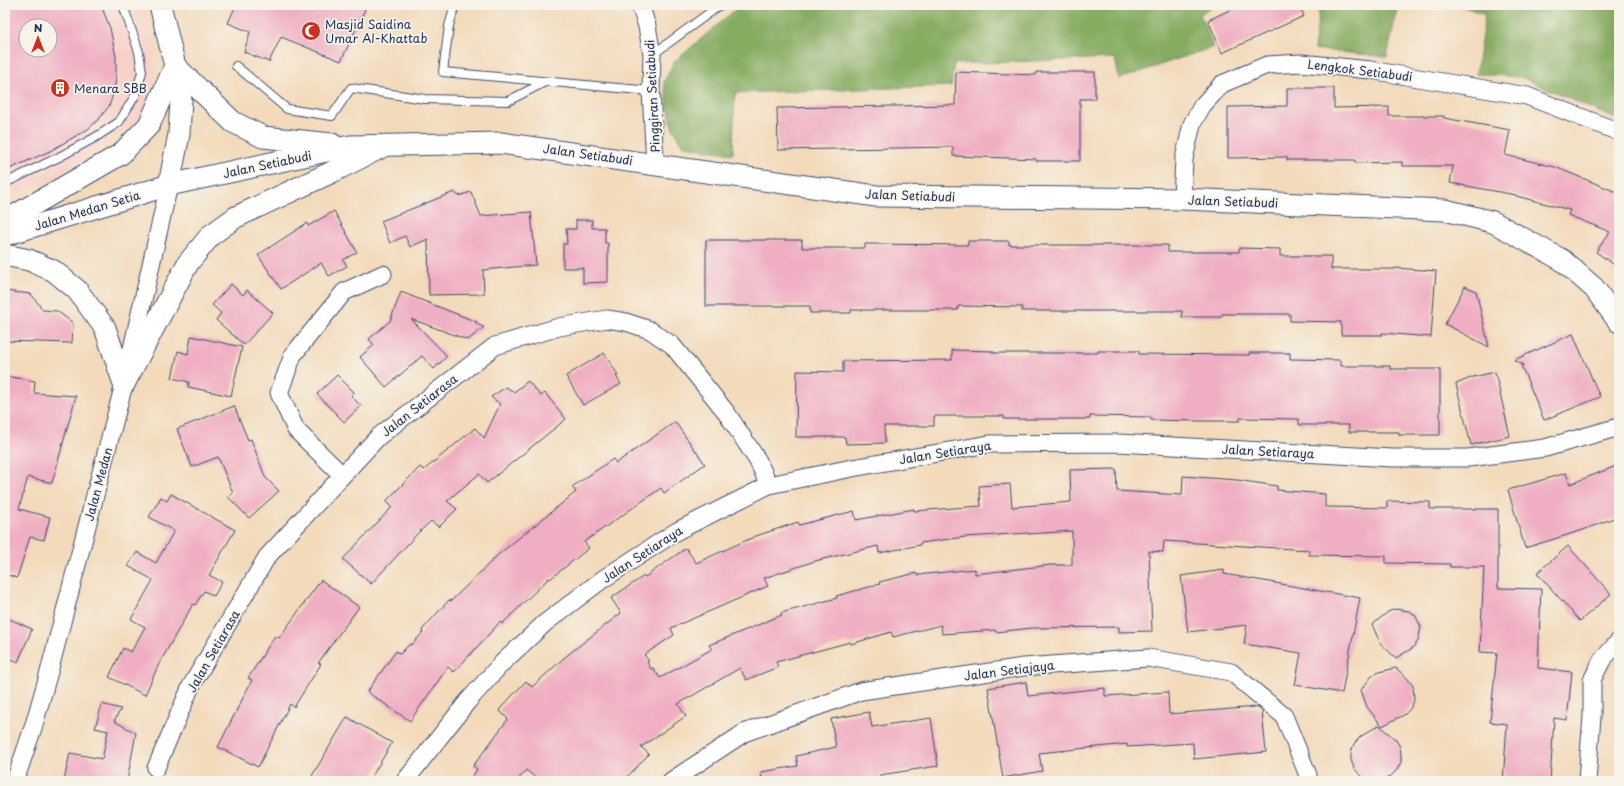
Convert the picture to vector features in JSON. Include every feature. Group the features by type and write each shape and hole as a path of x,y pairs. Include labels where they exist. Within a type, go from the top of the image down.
{"street":[{"path":"160,5 175,66 181,100 179,134 169,185"},
{"name":"Pinggiran Setiabudi","path":"640,5 647,26 652,55 651,91 655,164"},
{"name":"Lengkok Setiabudi","path":"1182,199 1186,152 1192,124 1202,106 1222,84 1266,65 1301,63 1370,70 1527,96 1619,132"},
{"path":"175,66 233,122 263,137 350,146"},
{"path":"5,221 121,154 149,125 175,66"},
{"name":"Jalan Setiabudi","path":"169,185 350,146 501,143 876,196 1182,199 1445,210 1493,222 1562,260 1594,288 1619,322"},
{"path":"124,384 188,263 211,234 236,217 386,145"},
{"name":"Jalan Medan Setia","path":"5,235 169,185"},
{"name":"Jalan Medan","path":"15,781 33,728 49,672 124,384 169,185"},
{"path":"5,255 29,260 54,271 76,290 105,328 124,384"},
{"path":"342,475 296,430 279,393 293,355 344,292 383,274"},
{"name":"Jalan Setiarasa","path":"156,768 191,686 267,557 378,436 495,346 559,327 607,319 626,322 650,330 672,345 726,412 758,460 769,485"},
{"name":"Jalan Setiaraya","path":"404,781 468,701 502,662 545,624 603,579 677,531 769,485 852,468 989,444 1118,443 1392,458 1468,458 1544,448 1619,427"},
{"path":"1587,781 1592,716 1592,680 1602,660 1619,641"},
{"name":"Jalan Setiajaya","path":"671,781 744,733 861,691 1024,667 1148,658 1231,672 1284,716 1308,775 1306,781"}],"lane":[{"path":"5,183 60,157 119,122 135,96 142,72 139,52 123,5"},
{"path":"455,5 448,26 443,72 651,91"},
{"path":"652,55 720,5"},
{"path":"236,66 287,109 332,116 351,88 425,99 508,101 545,82"}],"shaded area":[{"name":"Menara SBB","path":"5,5 140,5 154,33 155,80 136,123 49,181 5,199"}],"green space":[{"path":"754,5 1217,5 1200,14 1213,47 1119,79 1115,58 954,64 951,86 735,93 733,154 684,146 672,127 664,82 674,62 736,9"},
{"path":"1320,5 1398,5 1387,57 1314,49"},
{"path":"1459,5 1619,5 1619,109 1615,119 1521,77 1476,74 1485,15"}],"building":[{"name":"Menara SBB","path":"5,5 101,5 110,28 116,57 114,92 109,106 100,118 88,129 50,151 5,171"},
{"name":"Masjid Saidina Umar Al-Khattab","path":"236,5 367,5 341,61 281,37 269,62 244,52 250,32 228,23"},
{"path":"1241,5 1299,5 1304,16 1222,53 1208,20"},
{"path":"956,72 1036,75 1036,72 1095,72 1095,99 1080,99 1080,161 1036,161 1036,159 953,156 953,147 778,150 777,108 955,105"},
{"path":"1287,88 1334,88 1334,108 1389,107 1389,116 1444,116 1444,118 1510,130 1505,155 1555,167 1619,193 1619,268 1596,252 1610,232 1568,215 1570,210 1516,195 1450,183 1453,166 1402,166 1402,162 1355,163 1355,160 1287,160 1287,157 1228,158 1228,107 1287,106"},
{"path":"454,192 459,196 471,192 481,216 531,212 536,265 483,270 484,294 429,295 428,239 410,247 405,236 390,243 381,221"},
{"path":"334,211 357,252 343,260 347,266 329,276 321,263 281,289 258,255 307,223 308,226"},
{"path":"576,220 592,220 592,228 605,228 605,243 608,243 608,282 583,283 583,268 563,268 563,244 567,244 566,229 576,229"},
{"path":"706,240 802,240 802,248 865,248 865,244 968,245 968,241 1009,241 1009,245 1168,245 1168,252 1239,252 1239,248 1280,249 1280,256 1331,256 1331,269 1395,268 1436,271 1431,337 1382,333 1382,335 1341,335 1341,322 1290,321 1290,314 1222,314 1222,317 1182,317 1182,311 1022,311 1022,307 958,306 958,310 851,310 851,313 810,313 810,306 706,306"},
{"path":"231,284 243,295 247,290 273,313 244,345 216,320 221,313 212,305"},
{"path":"1465,286 1476,291 1489,347 1445,324"},
{"path":"5,291 31,294 43,310 57,311 73,323 72,343 5,341"},
{"path":"401,292 477,322 476,324 484,327 468,340 411,319 447,356 434,369 422,356 386,387 360,357 374,345 369,339 390,321"},
{"path":"1573,334 1600,397 1544,420 1521,365 1524,365 1514,360"},
{"path":"191,336 242,347 231,396 188,387 189,382 172,378 178,351 188,354"},
{"path":"952,350 993,351 993,353 1098,353 1098,351 1139,351 1139,354 1249,355 1249,353 1290,353 1290,359 1340,360 1340,366 1390,366 1390,369 1440,369 1440,435 1399,435 1399,432 1349,432 1349,425 1299,425 1299,419 1240,418 1240,421 1199,421 1151,420 1151,417 1090,416 1090,419 1004,419 1004,416 934,416 934,426 884,426 885,443 846,444 845,437 796,437 797,371 843,372 843,361 952,360"},
{"path":"604,353 618,375 616,376 621,384 583,405 566,376"},
{"path":"1495,372 1510,436 1471,445 1456,384 1473,377"},
{"path":"337,375 354,392 351,396 361,406 344,422 317,394"},
{"path":"5,376 35,381 34,393 76,396 52,483 28,477 19,509 50,517 44,540 30,537 17,578 5,574"},
{"path":"528,381 541,396 545,393 566,419 487,483 479,474 447,501 457,509 439,527 431,521 371,584 343,559 392,507 386,501 420,467 424,470 475,428 484,438 500,404 491,397 506,387 514,392"},
{"path":"234,406 248,440 251,439 265,477 279,491 249,518 228,497 233,493 218,457 192,467 177,429"},
{"path":"675,422 705,464 664,493 661,488 584,542 589,548 550,579 549,578 502,624 500,622 454,672 448,667 410,721 367,692 396,651 400,654 410,644 412,645 423,632 422,630 449,600 451,601 499,554 576,492 572,487 613,459 616,463"},
{"path":"1619,465 1619,516 1583,530 1525,548 1508,490 1566,473 1570,484"},
{"path":"1116,469 1117,491 1182,495 1183,476 1237,480 1277,486 1277,490 1325,494 1325,507 1387,508 1387,501 1430,502 1430,509 1498,509 1498,588 1541,589 1538,668 1572,672 1567,720 1554,718 1550,781 1503,781 1507,724 1490,722 1497,653 1480,652 1484,567 1450,567 1450,564 1386,563 1386,556 1309,555 1309,550 1164,541 1163,552 1149,551 1152,631 1119,632 1119,627 1032,628 996,632 995,630 942,634 941,625 893,637 891,632 851,644 850,642 776,662 778,667 746,680 740,668 678,704 686,716 641,747 649,754 623,781 539,781 526,770 517,781 470,781 477,769 473,766 508,719 499,710 526,681 532,687 565,657 621,613 611,598 644,576 645,577 686,548 696,563 756,536 798,522 799,525 854,511 856,520 914,509 914,511 981,506 979,486 1010,484 1012,507 1071,502 1070,470","holes":["1072,531 1072,565 1051,565 975,574 975,569 917,575 916,573 879,582 880,584 836,596 837,598 781,613 782,615 709,645 712,649 660,678 653,668 651,669 647,662 649,661 644,655 674,635 671,628 768,586 764,578 815,561 878,546 879,553 920,545 920,543 965,537"]},
{"path":"171,494 235,530 209,575 222,582 214,596 204,591 195,605 193,604 158,666 145,695 109,677 123,648 131,652 145,627 131,619 153,580 128,566 137,552 156,563 174,531 149,517 161,497 167,501"},
{"path":"1568,546 1611,594 1580,621 1537,573"},
{"path":"1224,570 1224,574 1360,598 1342,693 1295,685 1301,653 1244,644 1247,625 1188,632 1181,576"},
{"path":"321,580 359,607 318,663 321,664 294,707 290,704 258,767 218,747 252,680 248,678 275,636 279,638"},
{"path":"1395,609 1409,611 1415,615 1421,627 1418,641 1414,647 1396,658 1381,644 1372,625 1388,612"},
{"path":"5,617 32,629 18,662 5,656"},
{"path":"1396,668 1413,686 1414,701 1410,709 1404,715 1382,726 1367,707 1361,690 1372,676 1379,672"},
{"path":"1026,682 1028,696 1105,688 1105,696 1168,692 1169,714 1257,707 1262,711 1266,752 1194,759 1193,743 1127,747 1127,744 1039,753 1042,771 1003,778 988,688"},
{"path":"102,704 121,709 114,721 136,733 127,781 64,781 70,753 102,759 108,731 95,728"},
{"path":"869,712 872,727 931,718 938,766 880,775 881,781 762,781 761,772 798,766 796,756 836,747 831,719"},
{"path":"347,717 392,743 369,781 309,781"},
{"path":"1379,725 1396,740 1400,747 1401,762 1397,770 1391,776 1384,780 1375,781 1360,775 1354,768 1351,760 1351,752 1354,744 1360,737"}],"place":[{"name":"Masjid Saidina Umar Al-Khattab","path":"311,31"},
{"name":"Menara SBB","path":"60,88"}]}
